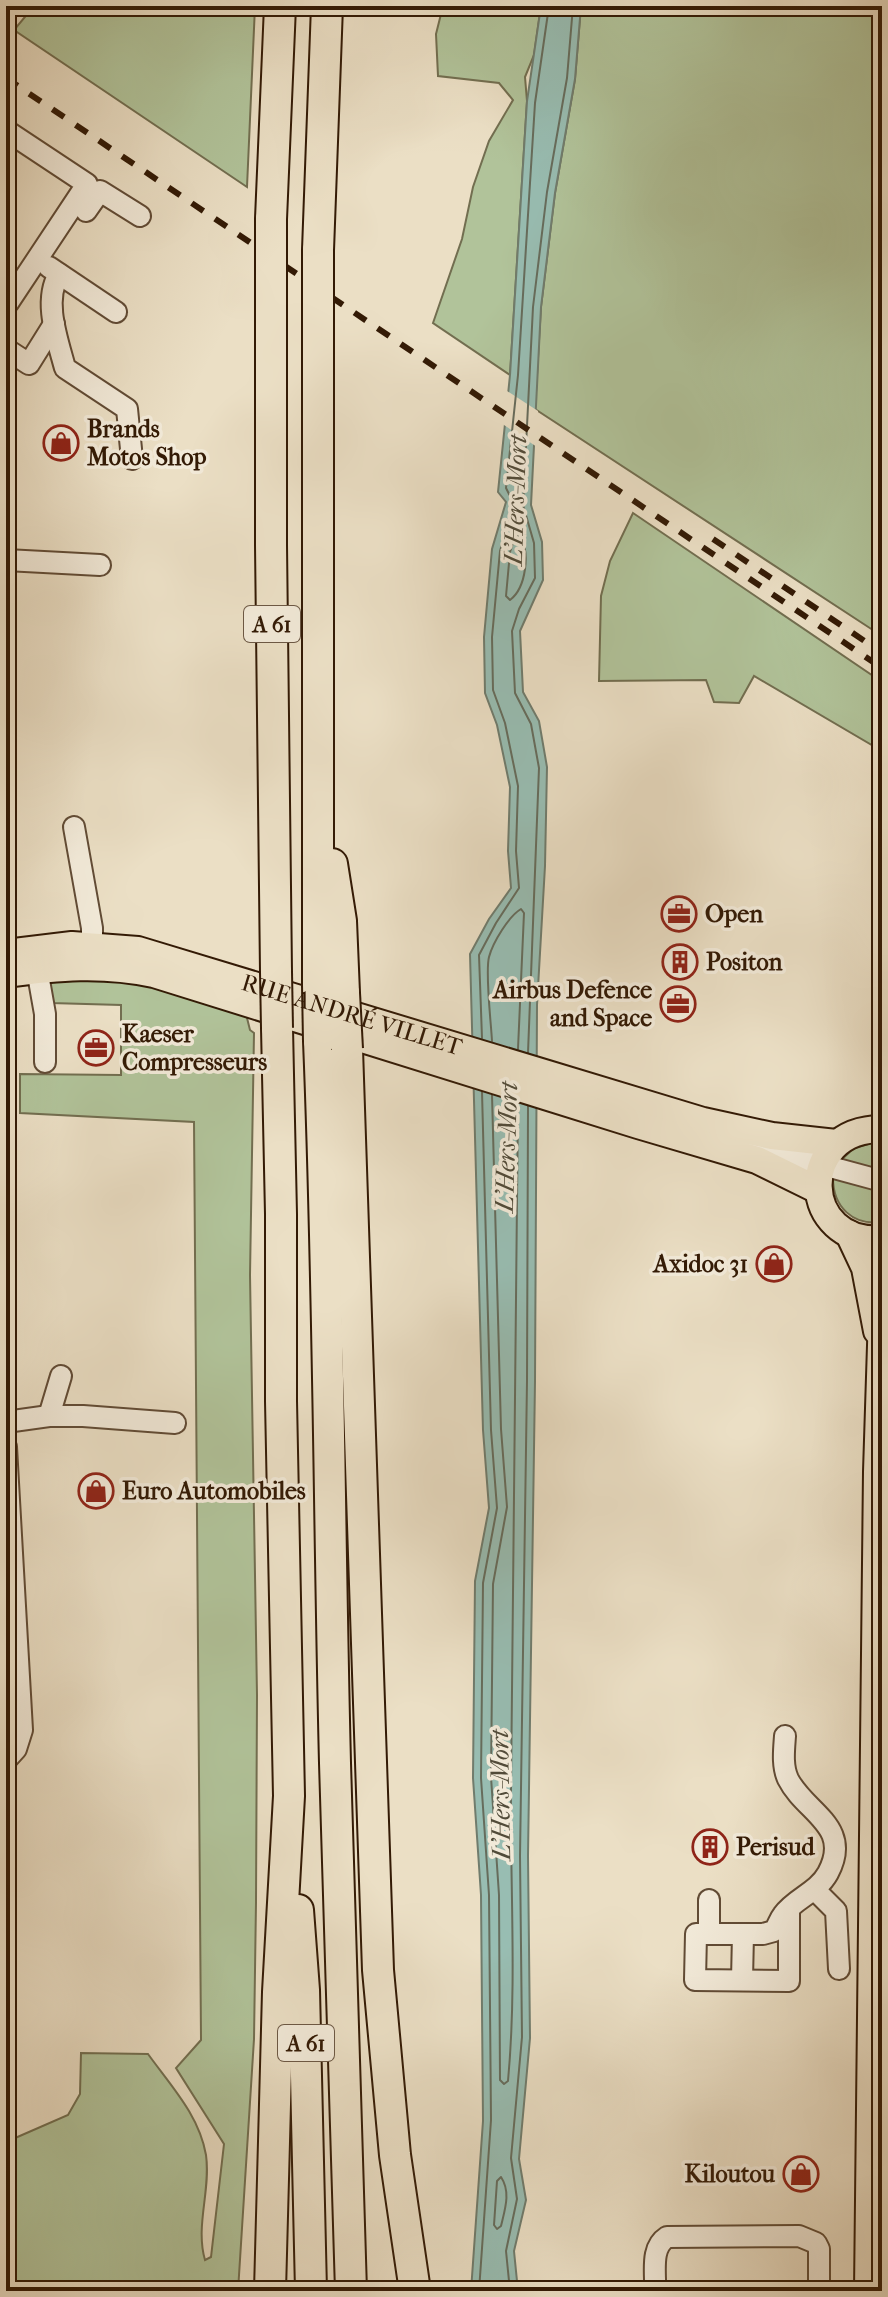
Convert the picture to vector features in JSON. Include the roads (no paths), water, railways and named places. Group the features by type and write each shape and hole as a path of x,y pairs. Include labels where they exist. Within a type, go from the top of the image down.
{"highway":[{"name":"A 61","path":"280,6 271,219 271,545 258,988 277,1028 289,1796 304,1990 311,2291"},
{"name":"A 61","path":"327,6 318,250 316,755 333,1045 327,1266 335,1764 351,2291"},
{"path":"333,1045 378,1970 386,2076 415,2291"},
{"path":"270,2291 278,1992 289,1796"},
{"path":"253,2291 272,2162"}],"main road":[{"name":"RUE ANDRÉ VILLET","path":"6,953 50,946 92,945 161,955 432,1050 593,1100 777,1167 818,1190"},
{"name":"RUE ANDRÉ VILLET","path":"6,974 72,965 130,969 258,988"},
{"name":"RUE ANDRÉ VILLET","path":"593,1100 744,1131 829,1153"},
{"path":"880,1346 865,1268 857,1245 828,1216 818,1190 829,1153 850,1134 865,1129 882,1129"},
{"path":"849,1234 864,1239 882,1239"},
{"path":"868,2291 882,1314"}],"street":[{"path":"6,139 10,133 87,184 6,302"},
{"path":"116,312 49,267 100,191 140,216"},
{"path":"59,274 51,287 54,324 65,368 127,409 132,459"},
{"path":"6,349 29,364 54,324"},
{"path":"6,560 100,565"},
{"path":"74,827 92,928 92,945"},
{"path":"6,964 69,956 117,957 258,988"},
{"path":"37,969 45,1014 45,1062"},
{"path":"829,1153 882,1181"},
{"path":"49,1416 61,1376"},
{"path":"6,1422 49,1416 83,1416 175,1423"},
{"path":"6,1447 11,1651 22,1730 16,1749 6,1760"},
{"path":"785,1736 784,1766 789,1780 826,1822 836,1846 828,1875 816,1891 789,1909 782,1916 774,1931 763,1934 696,1934 695,1980 789,1981 789,1909"},
{"path":"836,1846 873,1846"},
{"path":"816,1891 836,1911 839,1969"},
{"path":"709,1900 709,1934"},
{"path":"742,1980 743,1934"},
{"path":"655,2291 656,2252 659,2243 667,2237 799,2236 816,2243 819,2249 819,2291"}],"water":[{"name":"L'Hers-Mort","path":"541,6 581,6 575,79 555,193 541,307 531,505 542,542 543,580 520,631 523,692 539,721 547,767 537,1005 528,1856 530,2038 519,2159 526,2200 514,2251 518,2291 471,2291 483,2121 481,1895 473,1778 475,1581 489,1508 483,1430 470,954 511,888 508,851 510,787 497,725 485,693 484,637 492,549 506,502 498,492 510,375 527,101"}],"railway":[{"path":"6,78 882,668"},
{"path":"713,539 869,644"}],"place":[{"name":"Brands Motos Shop","path":"61,443"},
{"name":"Open","path":"679,914"},
{"name":"Positon","path":"680,962"},
{"name":"Airbus Defence and Space","path":"678,1004"},
{"name":"Kaeser Compresseurs","path":"96,1048"},
{"name":"Axidoc 31","path":"774,1264"},
{"name":"Euro Automobiles","path":"96,1491"},
{"name":"Perisud","path":"710,1847"},
{"name":"Kiloutou","path":"801,2174"}]}
